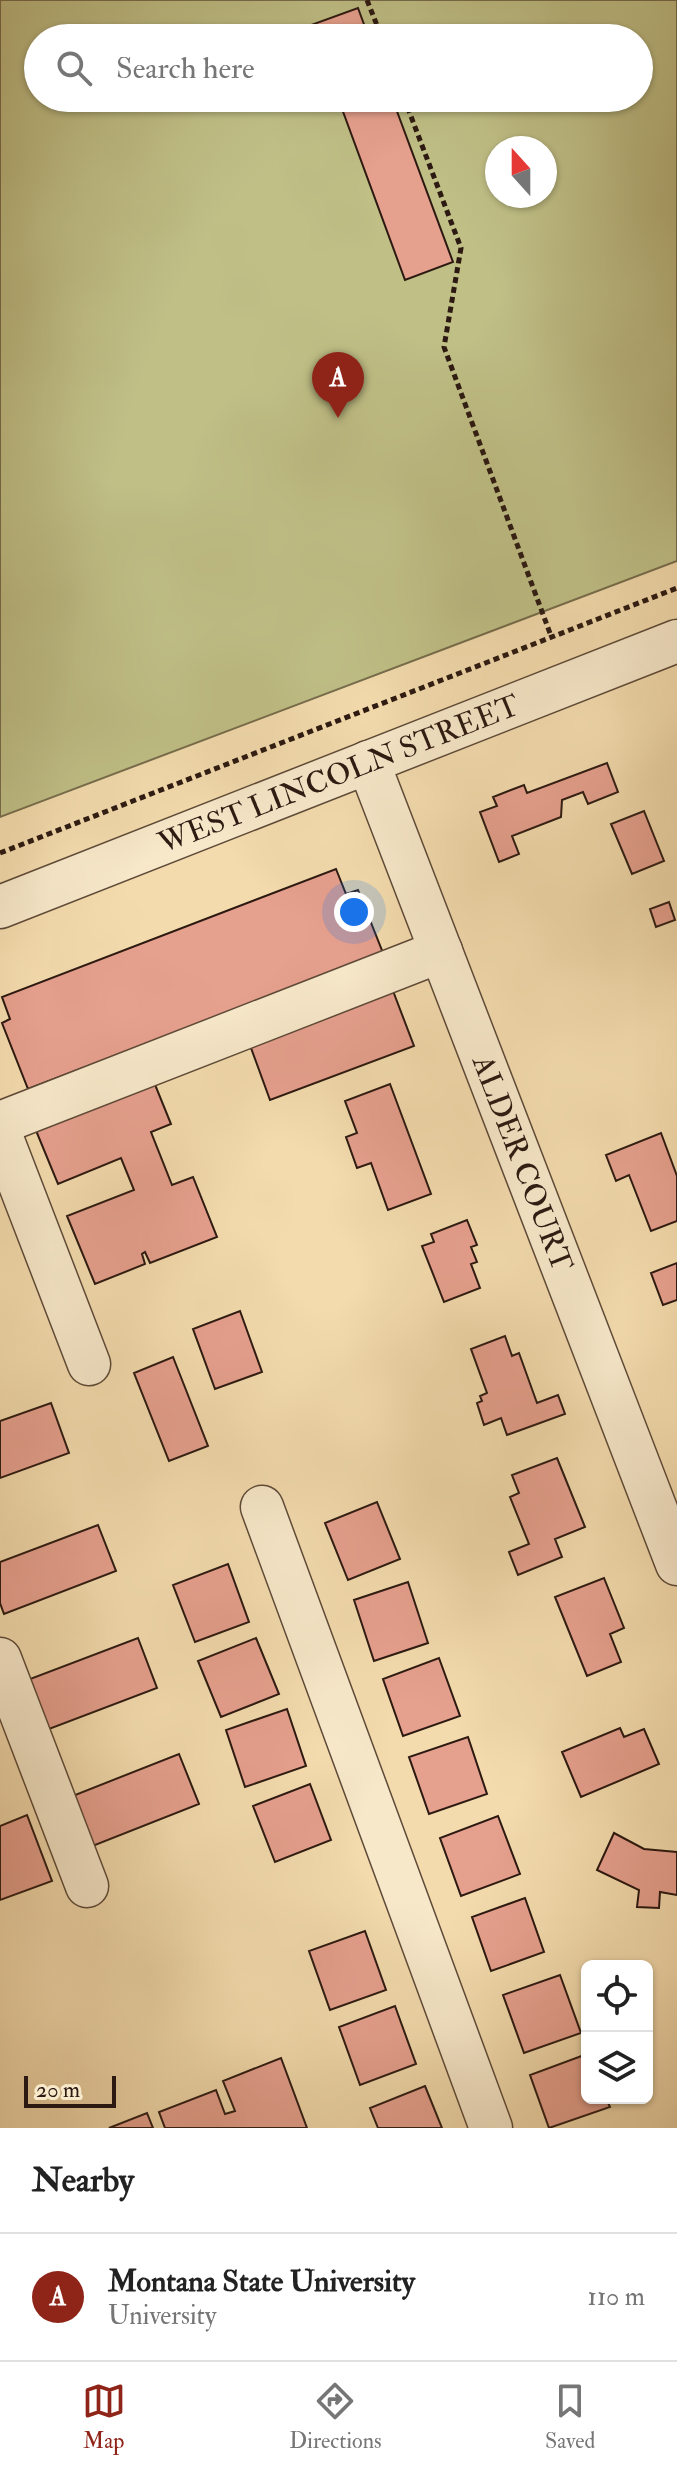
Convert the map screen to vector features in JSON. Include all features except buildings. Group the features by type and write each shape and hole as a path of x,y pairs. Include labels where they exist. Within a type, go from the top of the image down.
{"street":[{"name":"WEST LINCOLN STREET","path":"0,907 677,641"},
{"name":"ALDER COURT","path":"368,762 677,1564"},
{"path":"0,1123 441,951"},
{"path":"0,1133 89,1364"},
{"path":"262,1507 491,2128"},
{"path":"0,1659 87,1886"}],"path":[{"path":"367,0 376,24"},
{"path":"409,112 461,248 444,347 551,636"},
{"path":"0,853 677,588"}],"green space":[{"path":"0,0 677,0 677,561 0,817"}],"place":[{"name":"Montana State University","path":"338,418"}]}
